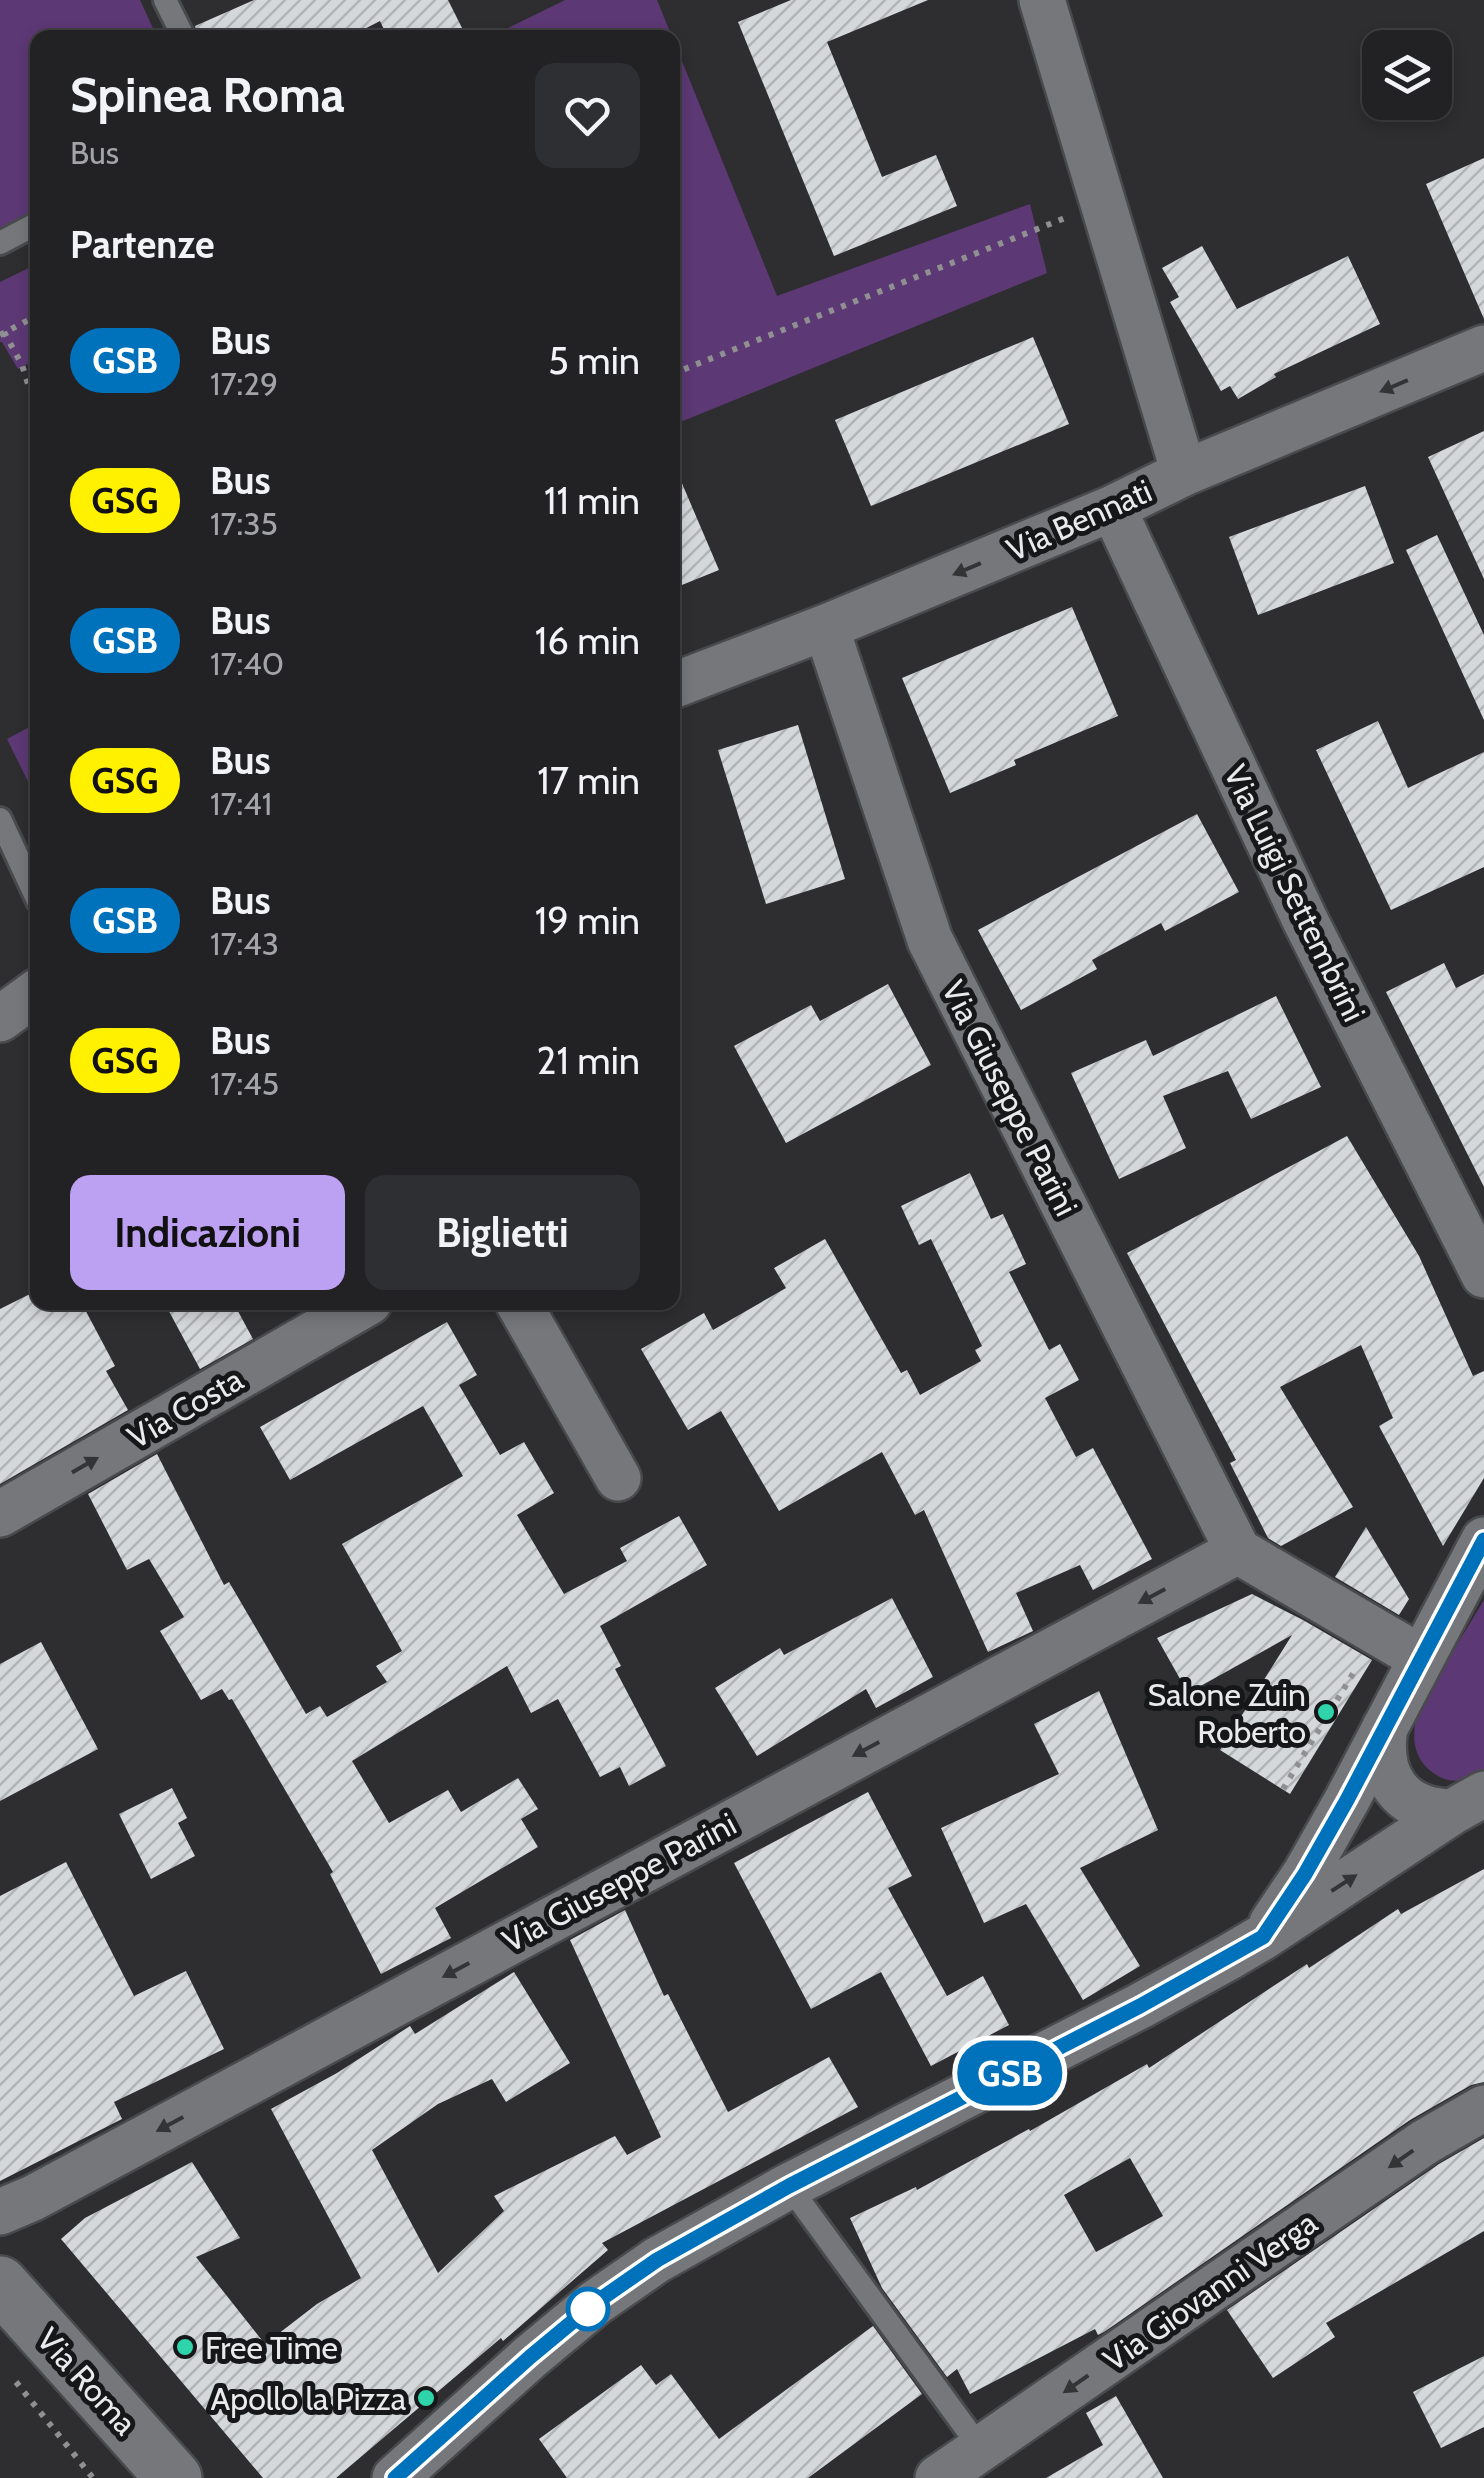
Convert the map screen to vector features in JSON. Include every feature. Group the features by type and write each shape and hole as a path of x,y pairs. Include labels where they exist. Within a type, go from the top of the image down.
{"street":[{"path":"1042,0 1184,473"},
{"name":"Via Bennati","path":"680,683 1113,508 1184,473 1484,348"},
{"name":"Via Luigi Settembrini","path":"1113,508 1305,920 1484,1276"},
{"name":"Via Giuseppe Parini","path":"0,2212 33,2198 1238,1550 930,940 826,627"},
{"path":"0,1019 30,997"},
{"name":"Via Costa","path":"0,1514 356,1310"},
{"path":"523,1310 618,1478"},
{"path":"1263,1937 1322,1844 1484,1540"},
{"path":"1238,1550 1421,1658"},
{"path":"1385,1727 1384,1765 1393,1784 1406,1798 1436,1812 1468,1803"},
{"path":"395,2478 530,2357 595,2303 657,2260 789,2186 1140,2006 1263,1937 1468,1803"},
{"name":"Via Giovanni Verga","path":"938,2478 1425,2142 1484,2108"},
{"name":"Via Roma","path":"0,2284 174,2478"},
{"name":"Via Roma","path":"0,2321 124,2478"}],"lane":[{"path":"165,0 180,30"},
{"path":"0,243 30,227"},
{"path":"0,819 30,884"},
{"path":"789,2186 982,2449"}],"path":[{"path":"680,371 1104,205"},
{"path":"30,319 2,334 22,365 30,390"},
{"path":"1282,1789 1365,1654"},
{"path":"10,2375 93,2478"}],"shaded area":[{"path":"0,0 140,0 154,30 30,30 30,220 0,236"},
{"path":"565,0 657,0 669,30 504,30"},
{"path":"680,56 777,296 1030,204 1047,273 680,422"},
{"path":"30,267 30,363 18,369 0,342 0,282"},
{"path":"30,727 30,786 7,739"},
{"path":"1484,1600 1484,1770 1458,1781 1449,1780 1422,1762 1415,1744 1415,1724 1421,1704"}],"building":[{"path":"254,0 448,0 462,28 384,30 380,21 363,30 196,30 195,26"},
{"path":"791,0 928,0 827,42 882,177 936,155 957,206 834,256 738,22"},
{"path":"1484,158 1484,319 1426,184"},
{"path":"1202,246 1237,309 1348,256 1380,324 1274,374 1276,377 1238,399 1230,386 1221,391 1170,302 1179,297 1162,268"},
{"path":"1033,337 1069,424 871,506 835,420"},
{"path":"1484,431 1484,579 1428,457"},
{"path":"680,479 719,570 680,586"},
{"path":"1365,486 1394,563 1258,615 1229,537"},
{"path":"1437,535 1484,635 1484,720 1406,550"},
{"path":"1072,607 1118,716 1014,760 1016,765 950,793 902,678"},
{"path":"1378,721 1408,788 1484,752 1484,867 1391,910 1316,750"},
{"path":"798,725 845,879 766,904 718,750"},
{"path":"1197,814 1239,892 1165,931 1161,923 1092,960 1097,969 1021,1010 978,930"},
{"path":"1444,963 1456,988 1484,974 1484,1187 1386,992"},
{"path":"888,984 931,1065 786,1143 734,1046 811,1005 820,1021"},
{"path":"1276,996 1321,1087 1251,1119 1228,1071 1163,1096 1186,1148 1119,1179 1071,1073 1146,1040 1153,1056"},
{"path":"1347,1136 1419,1256 1473,1376 1484,1371 1484,1478 1443,1546 1379,1426 1393,1418 1361,1345 1280,1387 1353,1507 1281,1546 1268,1538 1230,1463 1236,1460 1127,1253"},
{"path":"970,1173 991,1219 1003,1214 1026,1264 1009,1272 1049,1350 1060,1344 1079,1380 1045,1398 1076,1457 1093,1448 1152,1559 1093,1590 1080,1565 1016,1593 1033,1631 988,1652 924,1510 915,1515 882,1452 779,1511 721,1411 688,1430 641,1349 704,1313 713,1330 786,1288 774,1268 825,1239 901,1373 907,1370 920,1395 981,1361 975,1350 982,1346 931,1239 919,1245 901,1206"},
{"path":"30,1294 30,1310 85,1310 115,1366 106,1371 128,1410 0,1484 0,1309"},
{"path":"168,1310 237,1310 253,1339 200,1369"},
{"path":"447,1322 477,1375 459,1385 500,1455 524,1442 554,1493 517,1515 564,1594 627,1561 620,1548 679,1516 707,1565 600,1626 621,1666 615,1669 666,1766 629,1786 620,1767 600,1777 558,1699 531,1713 507,1666 352,1761 389,1823 448,1790 461,1812 518,1778 538,1809 521,1819 538,1847 435,1908 451,1938 381,1974 330,1874 333,1872 232,1699 222,1689 201,1700 160,1631 184,1617 149,1559 127,1570 88,1494 157,1454 224,1585 229,1582 306,1714 320,1706 327,1717 387,1682 376,1666 402,1651 342,1544 463,1476 423,1406 290,1480 260,1427"},
{"path":"1366,1527 1409,1599 1399,1615 1335,1577"},
{"path":"1252,1594 1372,1660 1290,1794 1220,1750 1292,1635 1188,1693 1157,1638"},
{"path":"892,1598 933,1677 876,1708 866,1689 757,1756 715,1688 780,1648 784,1655"},
{"path":"41,1642 98,1749 0,1801 0,1664"},
{"path":"1099,1691 1158,1830 1080,1868 1140,1966 1083,2000 1026,1904 984,1923 941,1828 1059,1774 1034,1724"},
{"path":"172,1788 187,1818 178,1823 195,1856 151,1879 119,1814"},
{"path":"868,1792 912,1876 888,1888 947,1996 983,1976 1009,2025 931,2066 881,1972 811,2009 734,1863"},
{"path":"66,1862 134,1996 186,1971 224,2049 114,2102 122,2119 0,2181 0,1896"},
{"path":"1484,1869 1484,2082 1471,2085 1410,2120 1104,2332 1098,2335 1095,2329 970,2394 957,2369 947,2377 882,2288 850,2218 916,2187 917,2190 1147,2064 1149,2068 1307,1964 1309,1968 1398,1909 1401,1914","holes":["1130,2158 1163,2216 1096,2252 1064,2195"]},
{"path":"625,1910 664,1996 668,1994 728,2112 829,2057 858,2107 602,2243 608,2250 336,2478 263,2478 61,2239 85,2218 192,2162 240,2238 196,2257 265,2344 317,2304 361,2278 271,2109 410,2026 415,2034 514,1972 570,2063 506,2102 492,2079 438,2104 372,2150 438,2273 504,2211 494,2196 615,2136 627,2155 661,2137 570,1940"},
{"path":"1484,2138 1484,2231 1326,2323 1335,2337 1273,2378 1227,2310 1439,2164"},
{"path":"873,2326 922,2394 808,2478 567,2478 539,2439 641,2365 656,2385 671,2374 719,2439"},
{"path":"1484,2356 1484,2427 1441,2448 1413,2392"},
{"path":"1116,2396 1163,2478 1046,2478 1103,2445 1086,2413"}],"bus line":[{"name":"GSB","path":"395,2478 530,2357 595,2303 657,2260 789,2186 1140,2006 1263,1937 1347,1800 1484,1540"}],"place":[{"name":"Salone Zuin Roberto","path":"1326,1712"},
{"name":"Free Time","path":"185,2347"},
{"name":"Apollo la Pizza","path":"426,2398"}]}
